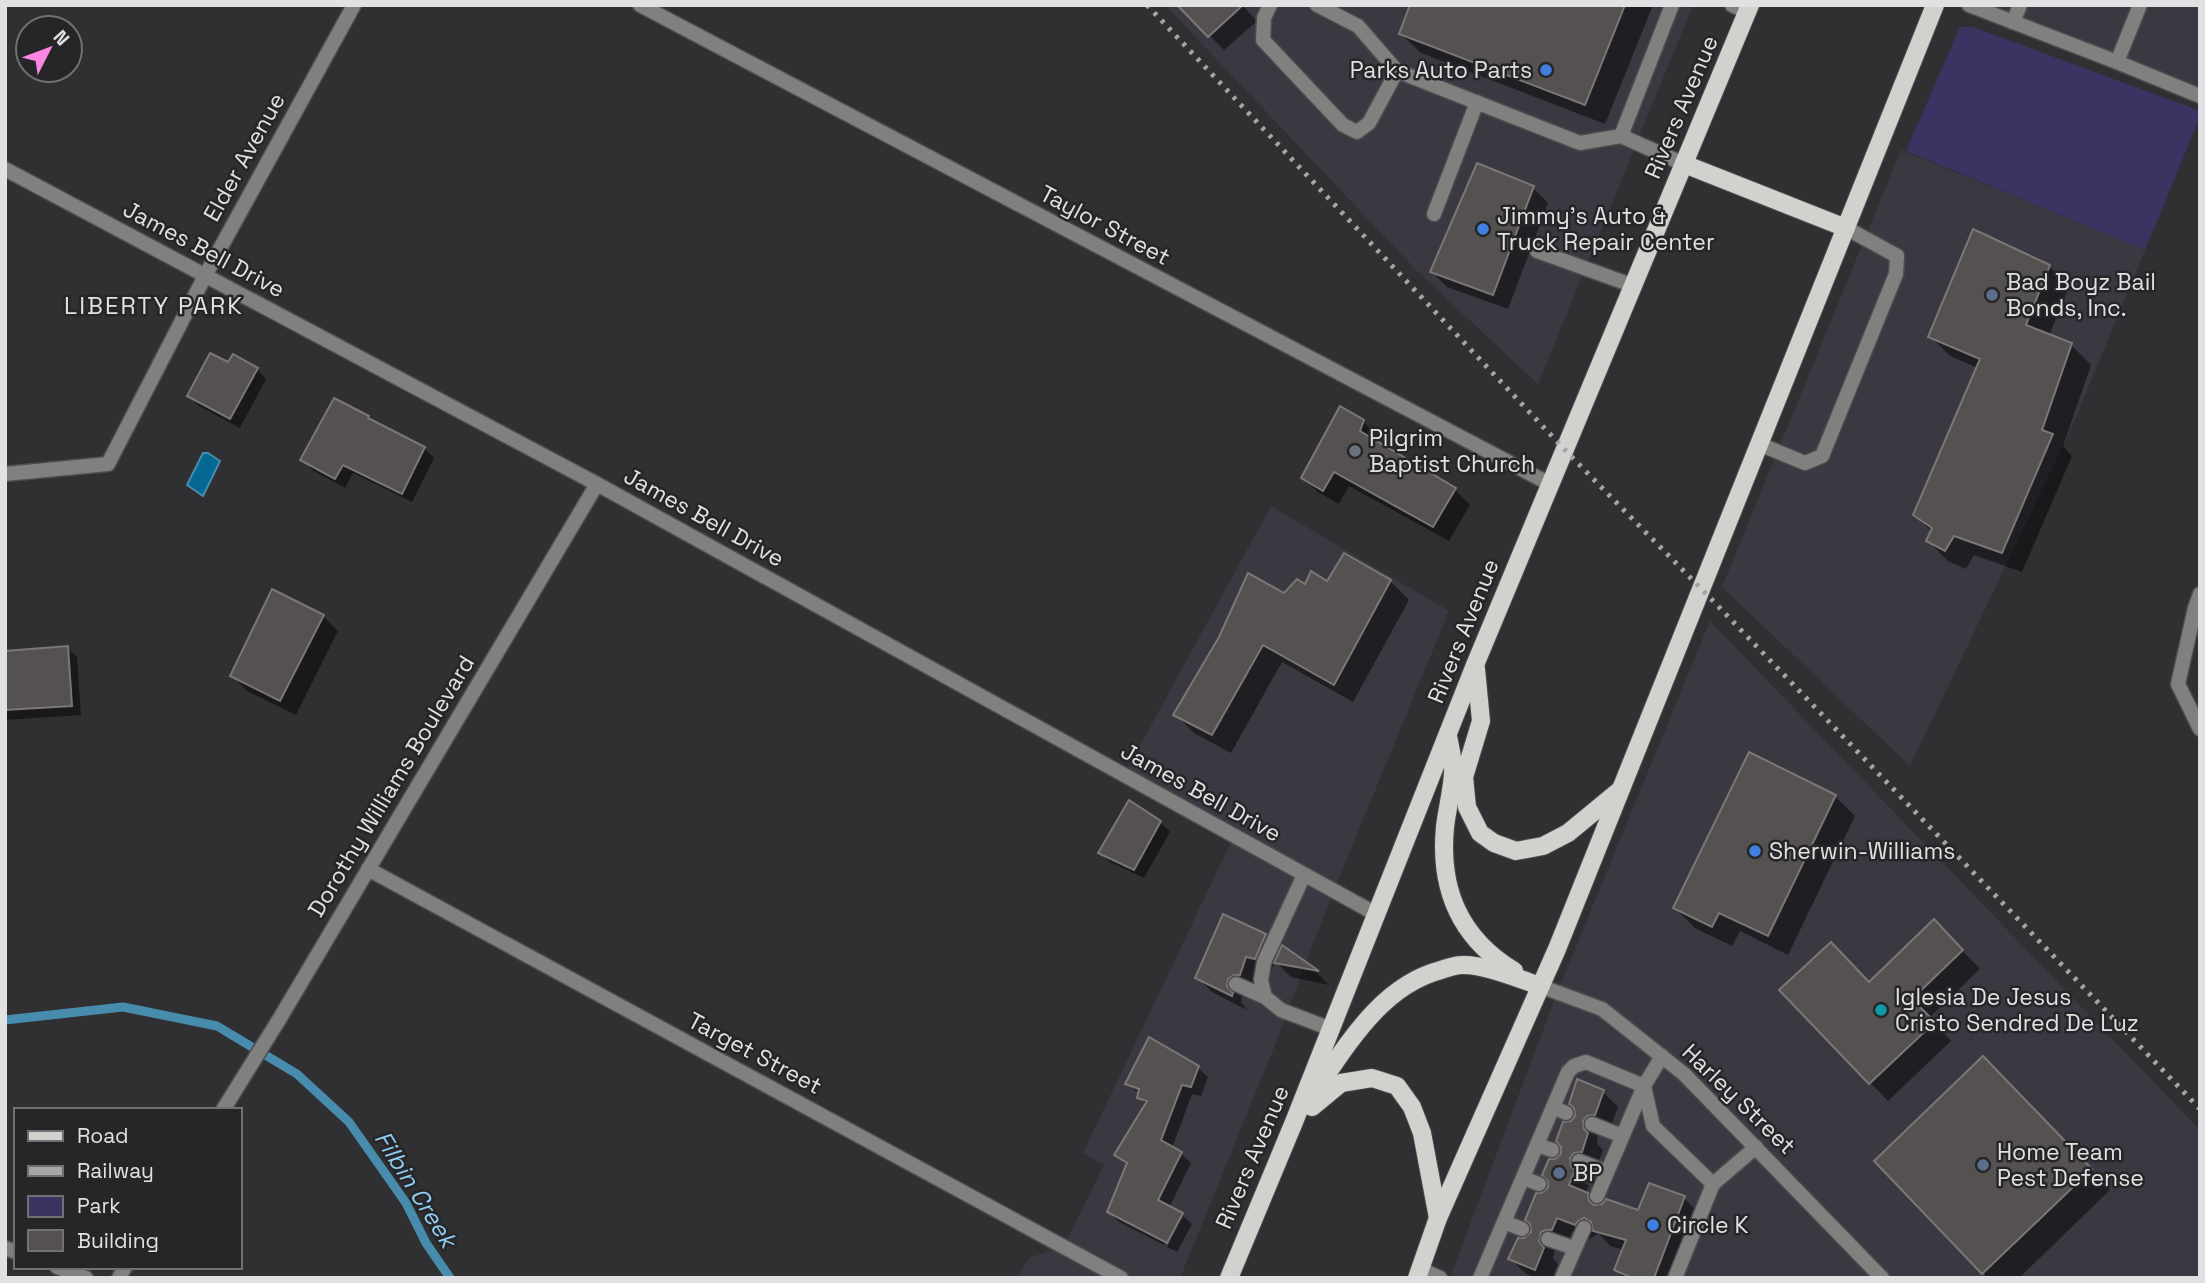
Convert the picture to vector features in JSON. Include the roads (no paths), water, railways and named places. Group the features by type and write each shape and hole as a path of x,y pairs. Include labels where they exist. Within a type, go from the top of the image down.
{"main road":[{"path":"1419,1273 1438,1218 1540,986 1620,791 1935,5"},
{"name":"Rivers Avenue","path":"1229,1278 1294,1122 1475,665 1684,164 1743,7"},
{"path":"1684,164 1846,228"},
{"path":"1475,665 1481,721 1464,777 1467,807 1480,833 1516,851 1543,846 1568,833 1620,791"},
{"path":"1448,736 1453,771 1445,829 1444,860 1453,905 1471,935 1493,958 1540,986"},
{"path":"1294,1122 1348,1044 1374,1012 1398,989 1426,974 1462,965 1502,972 1540,986"},
{"path":"1294,1122 1341,1083 1372,1078 1396,1086 1412,1107 1422,1133 1438,1218"}],"street":[{"name":"Elder Avenue","path":"5,474 108,464 205,276 354,5"},
{"name":"Taylor Street","path":"640,5 1550,484"},
{"path":"1270,5 1264,18 1263,40 1343,125 1357,132 1369,123 1397,71"},
{"path":"1317,5 1358,26 1397,71 1580,143 1621,136 1684,164"},
{"path":"1621,136 1672,5"},
{"path":"1969,5 2200,96"},
{"path":"2013,22 2020,5"},
{"path":"2117,62 2140,5"},
{"path":"1434,214 1476,102"},
{"name":"James Bell Drive","path":"5,170 597,484 1376,914"},
{"path":"1759,444 1805,463 1822,456 1896,274 1897,256 1846,228"},
{"path":"1537,251 1633,286"},
{"name":"Dorothy Williams Boulevard","path":"224,1108 597,484"},
{"path":"2200,594 2194,608 2178,684 2200,729"},
{"name":"Target Street","path":"368,869 1121,1278"},
{"path":"1265,998 1261,980 1264,962 1304,875"},
{"path":"1236,984 1265,998 1281,1010 1331,1029"},
{"name":"Harley Street","path":"1540,986 1602,1009 1684,1074 1882,1278"},
{"path":"1597,1196 1644,1086 1662,1056"},
{"path":"1480,1278 1537,1145 1559,1110 1568,1072 1574,1066 1586,1062 1644,1086"},
{"path":"1644,1086 1653,1126 1713,1184"},
{"path":"1591,1124 1622,1136"},
{"path":"1537,1145 1552,1150"},
{"path":"1675,1278 1713,1184 1756,1147"},
{"path":"1578,1161 1607,1172"},
{"path":"1523,1178 1539,1184"},
{"path":"1504,1222 1522,1229"},
{"path":"1562,1278 1584,1228"},
{"path":"1548,1238 1574,1248"},
{"path":"62,1269 86,1278"},
{"path":"1419,1273 1440,1278"}],"water":[{"path":"203,453 208,453 220,461 203,496 187,485"}],"waterway":[{"name":"Filbin Creek","path":"5,1020 123,1007 217,1026 297,1074 349,1122 406,1203 426,1243 450,1278"}],"railway":[{"path":"1147,5 1565,450 2200,1109"}],"place":[{"name":"Parks Auto Parts","path":"1546,70"},
{"name":"Jimmy's Auto & Truck Repair Center","path":"1483,229"},
{"name":"Bad Boyz Bail Bonds, Inc.","path":"1992,295"},
{"name":"Pilgrim Baptist Church","path":"1355,451"},
{"name":"Sherwin-Williams","path":"1755,851"},
{"name":"Iglesia De Jesus Cristo Sendred De Luz","path":"1881,1010"},
{"name":"Home Team Pest Defense","path":"1983,1165"},
{"name":"BP","path":"1559,1173"},
{"name":"Circle K","path":"1653,1225"}],"district":[{"name":"LIBERTY PARK","path":"154,305"}]}
